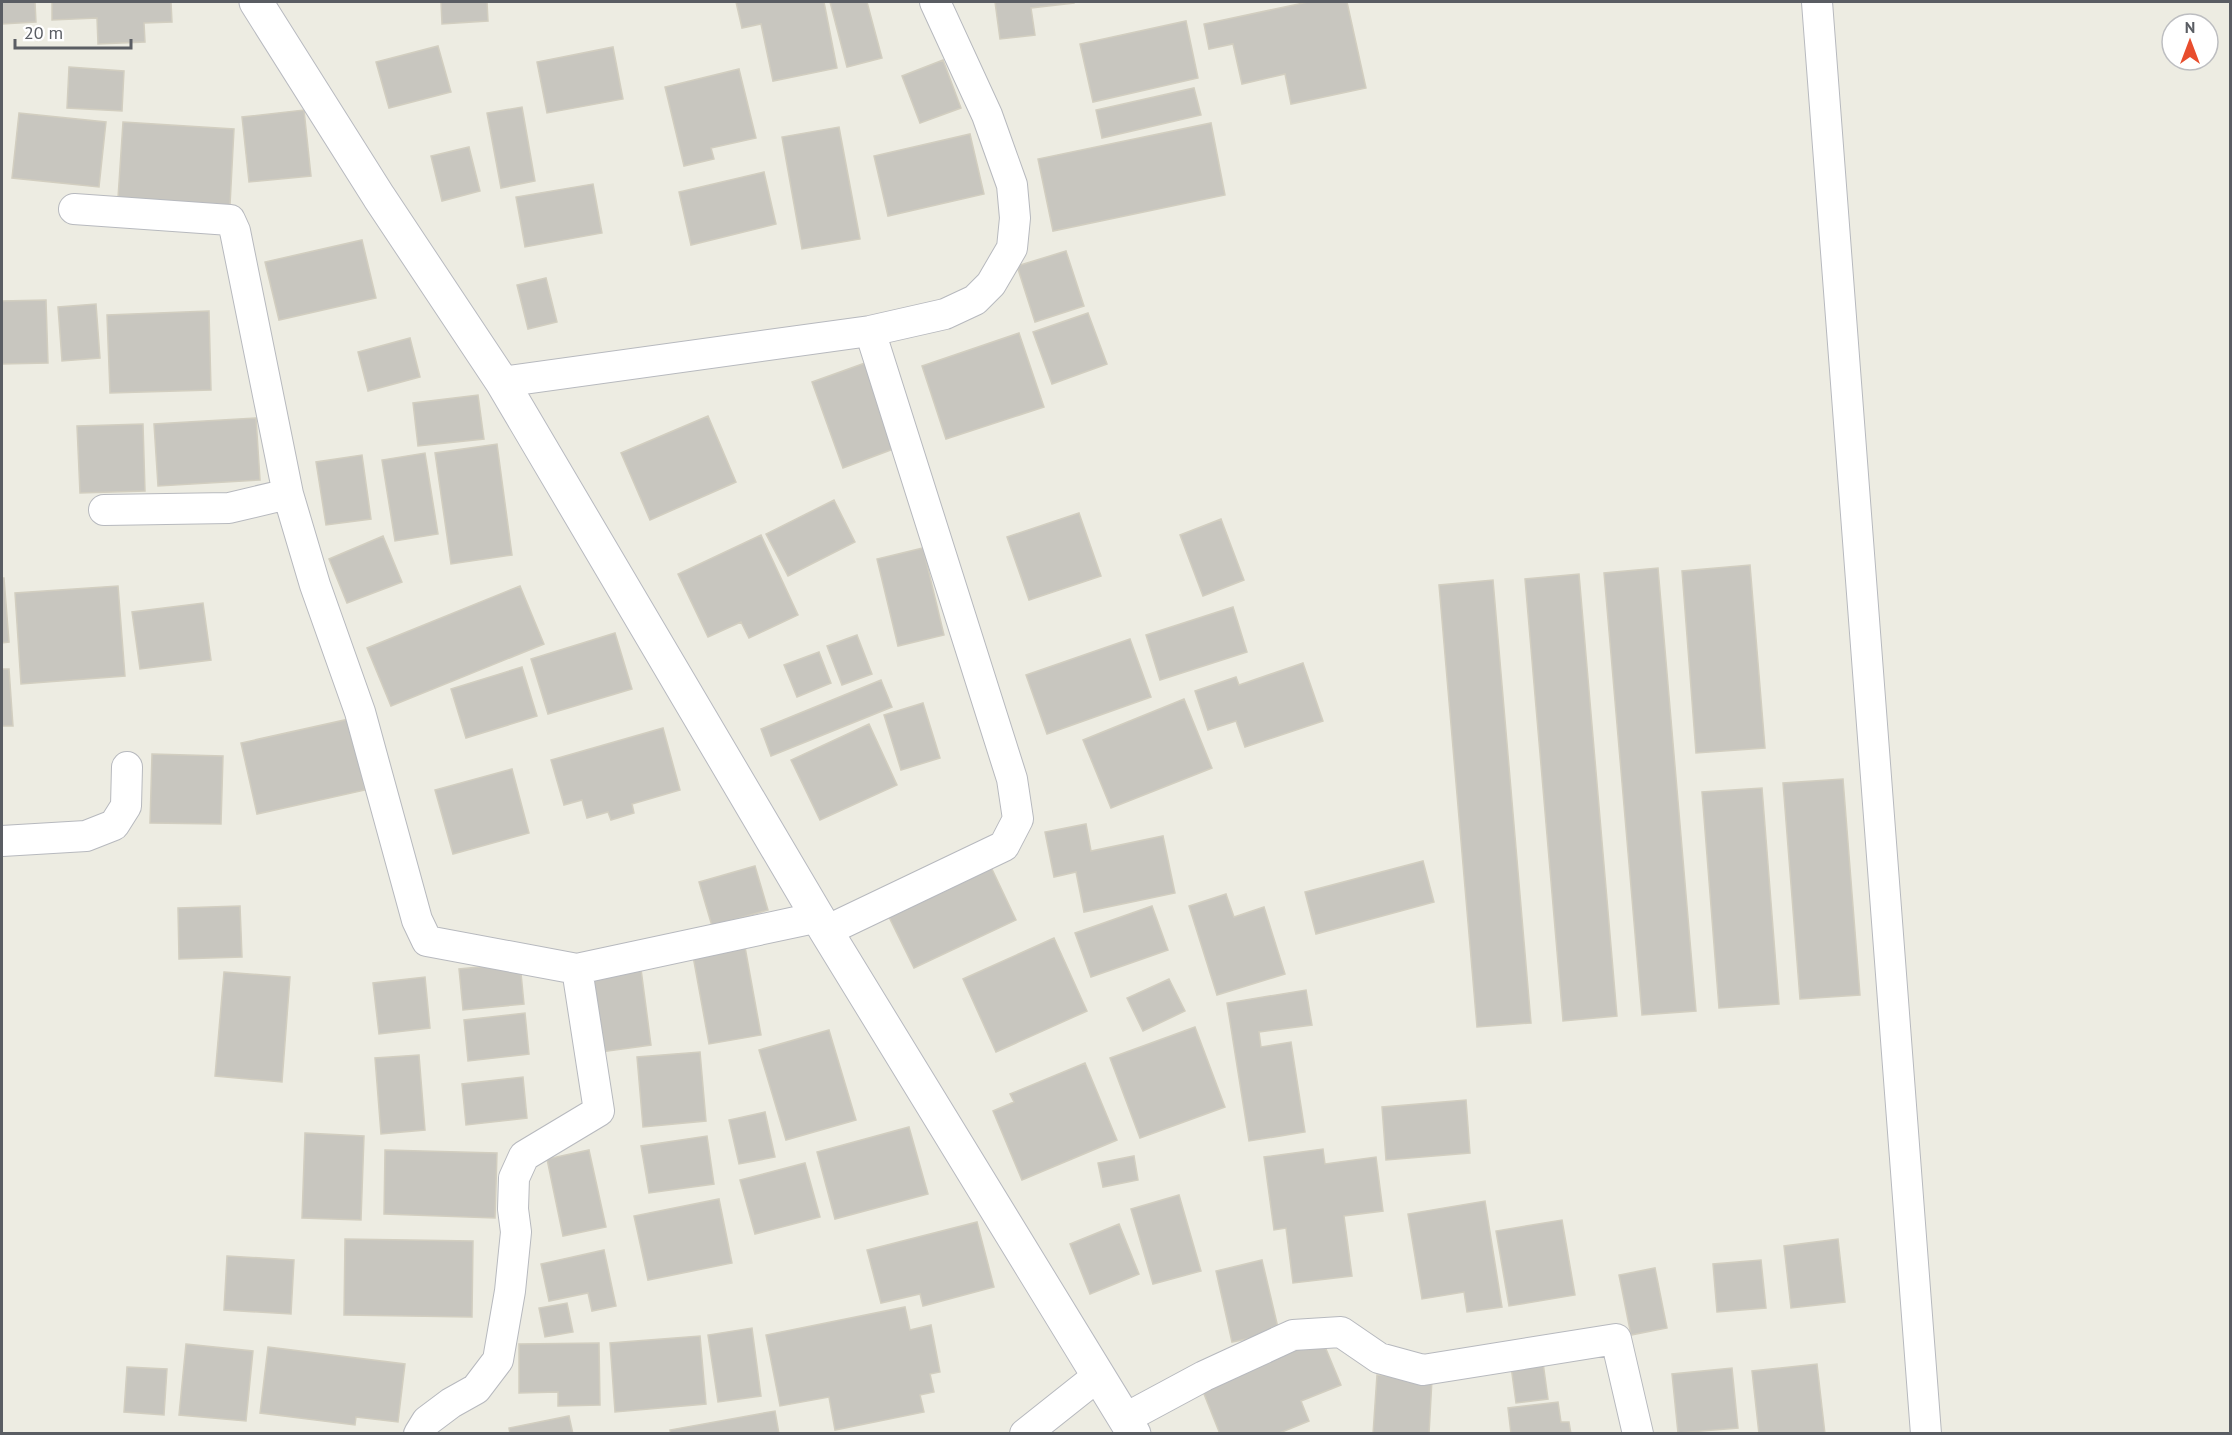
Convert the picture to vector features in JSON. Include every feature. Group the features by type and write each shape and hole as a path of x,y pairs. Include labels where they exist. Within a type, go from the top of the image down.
{"street":[{"path":"256,2 379,197 502,382 822,924 1129,1426 1204,1376 1293,1335 1341,1332 1379,1358 1423,1370 1616,1339 1638,1434"},
{"path":"502,382 870,331 945,314 975,300 991,284 1012,248 1016,218 1012,184 987,115 935,2"},
{"path":"1817,2 1926,1434"},
{"path":"74,210 230,220 235,231 288,494 315,585 360,712 417,920 427,941 577,969 822,924 1004,846 1018,819 1012,779 870,331"},
{"path":"104,510 229,508 288,494"},
{"path":"2,840 86,836 114,825 126,806 127,767"},
{"path":"420,1434 427,1420 476,1389 498,1360 510,1291 516,1232 513,1209 514,1178 524,1156 599,1111 577,969"},
{"path":"1025,1434 1098,1376"}],"building":[{"path":"2,2 35,2 36,22 2,24"},
{"path":"52,2 171,2 172,22 144,23 145,42 98,44 97,18 52,20"},
{"path":"441,2 487,2 488,21 442,24"},
{"path":"736,2 824,2 837,68 773,81 761,24 742,28"},
{"path":"830,2 867,2 882,58 847,67"},
{"path":"995,2 1074,3 1031,8 1035,35 1000,39"},
{"path":"1308,2 1347,2 1366,88 1291,104 1285,74 1242,84 1233,44 1209,49 1204,24"},
{"path":"1186,21 1198,78 1093,102 1080,44"},
{"path":"438,46 451,92 389,108 376,62"},
{"path":"613,47 623,99 547,113 537,62"},
{"path":"943,60 961,108 920,123 902,76"},
{"path":"69,67 124,71 122,111 67,108"},
{"path":"739,69 756,138 711,148 714,159 684,166 665,87"},
{"path":"1194,88 1201,115 1102,138 1096,110"},
{"path":"522,107 535,181 501,188 487,113"},
{"path":"304,110 311,176 249,182 242,117"},
{"path":"19,113 106,122 99,187 12,178"},
{"path":"123,122 234,129 230,205 118,198"},
{"path":"1211,123 1225,195 1053,231 1038,159"},
{"path":"839,127 860,239 802,249 782,137"},
{"path":"970,134 984,194 888,216 874,156"},
{"path":"469,147 480,191 442,201 431,156"},
{"path":"764,172 776,224 691,245 679,192"},
{"path":"593,184 602,233 525,247 516,197"},
{"path":"362,240 376,298 279,320 265,262"},
{"path":"1066,251 1084,306 1035,322 1017,266"},
{"path":"546,278 557,322 528,329 517,285"},
{"path":"46,300 48,363 2,364 2,301"},
{"path":"96,304 100,358 62,361 58,307"},
{"path":"209,311 211,390 110,393 107,315"},
{"path":"1088,313 1107,364 1052,384 1033,332"},
{"path":"1019,333 1044,407 946,439 922,366"},
{"path":"410,338 420,377 368,391 358,352"},
{"path":"865,363 896,448 843,468 812,382"},
{"path":"478,395 484,439 418,446 413,403"},
{"path":"708,416 736,482 650,520 621,453"},
{"path":"256,418 260,480 158,486 154,424"},
{"path":"143,424 145,491 80,493 77,426"},
{"path":"497,444 512,555 451,564 435,453"},
{"path":"425,453 438,534 395,541 382,460"},
{"path":"362,455 371,519 326,525 316,462"},
{"path":"834,500 855,542 788,576 766,534"},
{"path":"1079,513 1101,576 1029,600 1007,537"},
{"path":"1221,519 1244,580 1203,596 1180,535"},
{"path":"761,535 798,615 749,638 741,622 708,637 678,574"},
{"path":"383,536 402,582 347,603 329,559"},
{"path":"923,548 944,635 898,646 877,559"},
{"path":"1750,565 1765,748 1696,753 1682,571"},
{"path":"1658,568 1696,1011 1642,1015 1604,573"},
{"path":"1579,574 1617,1016 1563,1021 1525,579"},
{"path":"2,578 4,578 9,642 2,643"},
{"path":"1493,580 1531,1023 1477,1027 1439,585"},
{"path":"118,586 125,676 21,684 15,593"},
{"path":"520,586 544,644 391,706 367,648"},
{"path":"203,603 211,660 140,669 132,612"},
{"path":"1233,607 1247,652 1160,680 1146,635"},
{"path":"615,633 632,689 548,714 531,659"},
{"path":"857,635 872,674 842,685 827,646"},
{"path":"1130,639 1151,697 1047,734 1026,675"},
{"path":"819,652 831,683 797,697 784,665"},
{"path":"1303,663 1323,721 1245,747 1236,721 1208,730 1195,691 1236,677 1239,685"},
{"path":"522,667 537,716 466,738 451,689"},
{"path":"2,669 9,669 13,726 2,726"},
{"path":"881,680 892,707 771,756 761,729"},
{"path":"1184,699 1212,768 1111,808 1083,740"},
{"path":"923,703 940,758 901,770 884,715"},
{"path":"349,719 365,790 257,814 241,743"},
{"path":"869,724 897,785 820,820 791,760"},
{"path":"663,728 680,790 632,804 634,813 611,820 608,812 587,818 582,800 564,805 551,760"},
{"path":"152,754 223,756 221,824 150,823"},
{"path":"512,769 529,833 453,854 435,790"},
{"path":"1843,779 1860,995 1800,999 1783,783"},
{"path":"1762,788 1779,1004 1719,1008 1702,792"},
{"path":"1086,824 1091,851 1163,836 1175,893 1084,912 1076,872 1054,877 1045,832"},
{"path":"1423,861 1434,902 1316,934 1305,892"},
{"path":"755,866 768,910 712,926 699,882"},
{"path":"991,867 1016,920 914,968 888,915"},
{"path":"1226,894 1234,917 1264,907 1285,974 1217,995 1189,906"},
{"path":"240,906 242,957 179,959 178,908"},
{"path":"1152,906 1168,950 1091,977 1075,933"},
{"path":"1054,938 1087,1011 996,1052 963,979"},
{"path":"745,947 761,1035 709,1044 693,956"},
{"path":"520,963 524,1004 463,1010 459,969"},
{"path":"641,969 651,1045 601,1052 592,975"},
{"path":"224,972 290,977 282,1082 215,1076"},
{"path":"425,977 430,1028 379,1034 373,983"},
{"path":"1169,979 1185,1011 1143,1031 1127,998"},
{"path":"1306,990 1312,1025 1259,1032 1261,1047 1291,1042 1305,1132 1249,1141 1227,1003"},
{"path":"525,1013 529,1054 468,1061 464,1020"},
{"path":"1195,1027 1225,1107 1140,1138 1110,1058"},
{"path":"829,1030 856,1120 786,1140 759,1050"},
{"path":"700,1052 706,1121 643,1127 637,1057"},
{"path":"419,1055 425,1130 381,1134 375,1058"},
{"path":"1085,1063 1117,1140 1022,1180 993,1111 1014,1102 1010,1094"},
{"path":"523,1077 527,1118 466,1125 462,1084"},
{"path":"1466,1100 1470,1153 1386,1160 1382,1107"},
{"path":"765,1112 775,1157 739,1164 729,1120"},
{"path":"909,1127 928,1194 835,1219 817,1152"},
{"path":"305,1133 364,1136 361,1220 302,1218"},
{"path":"707,1136 714,1184 649,1193 641,1146"},
{"path":"1323,1149 1325,1164 1376,1157 1383,1211 1344,1216 1352,1276 1293,1283 1286,1228 1274,1230 1264,1157"},
{"path":"385,1150 497,1153 495,1218 384,1214"},
{"path":"589,1150 606,1227 563,1236 547,1159"},
{"path":"1134,1156 1138,1180 1103,1187 1098,1163"},
{"path":"805,1163 820,1217 755,1234 740,1180"},
{"path":"1179,1195 1201,1271 1153,1284 1131,1209"},
{"path":"719,1199 732,1263 648,1280 634,1216"},
{"path":"1485,1201 1502,1307 1467,1312 1464,1292 1422,1299 1408,1214"},
{"path":"1562,1220 1575,1295 1509,1306 1496,1231"},
{"path":"977,1222 994,1287 923,1306 920,1294 881,1303 867,1250"},
{"path":"1119,1224 1139,1274 1090,1294 1070,1244"},
{"path":"345,1239 473,1241 472,1317 344,1315"},
{"path":"1838,1239 1845,1302 1791,1308 1784,1246"},
{"path":"604,1250 616,1306 592,1311 588,1293 549,1301 541,1264"},
{"path":"227,1256 294,1260 291,1314 224,1310"},
{"path":"1262,1260 1279,1332 1232,1342 1216,1271"},
{"path":"1761,1260 1766,1308 1717,1312 1713,1264"},
{"path":"1655,1268 1667,1328 1631,1335 1619,1275"},
{"path":"567,1303 573,1332 545,1337 539,1308"},
{"path":"905,1307 910,1330 931,1325 940,1372 930,1374 934,1392 920,1395 924,1412 835,1430 829,1397 780,1406 766,1335"},
{"path":"752,1328 761,1396 718,1402 708,1335"},
{"path":"700,1336 706,1404 615,1412 610,1343"},
{"path":"1321,1337 1341,1385 1301,1401 1309,1421 1277,1434 1220,1434 1200,1384"},
{"path":"599,1343 600,1405 558,1406 558,1392 519,1393 519,1344"},
{"path":"186,1344 253,1351 246,1421 179,1415"},
{"path":"268,1347 405,1364 398,1422 356,1417 355,1425 260,1413"},
{"path":"1542,1355 1548,1399 1516,1403 1510,1359"},
{"path":"1817,1364 1825,1434 1759,1434 1752,1371"},
{"path":"127,1367 167,1369 164,1415 124,1412"},
{"path":"1732,1368 1738,1428 1678,1433 1672,1374"},
{"path":"1377,1375 1432,1379 1429,1434 1373,1434"},
{"path":"1558,1402 1561,1422 1569,1422 1571,1434 1511,1434 1508,1408"},
{"path":"775,1411 779,1434 671,1434 670,1430"},
{"path":"569,1416 573,1434 510,1434 509,1428"}]}
